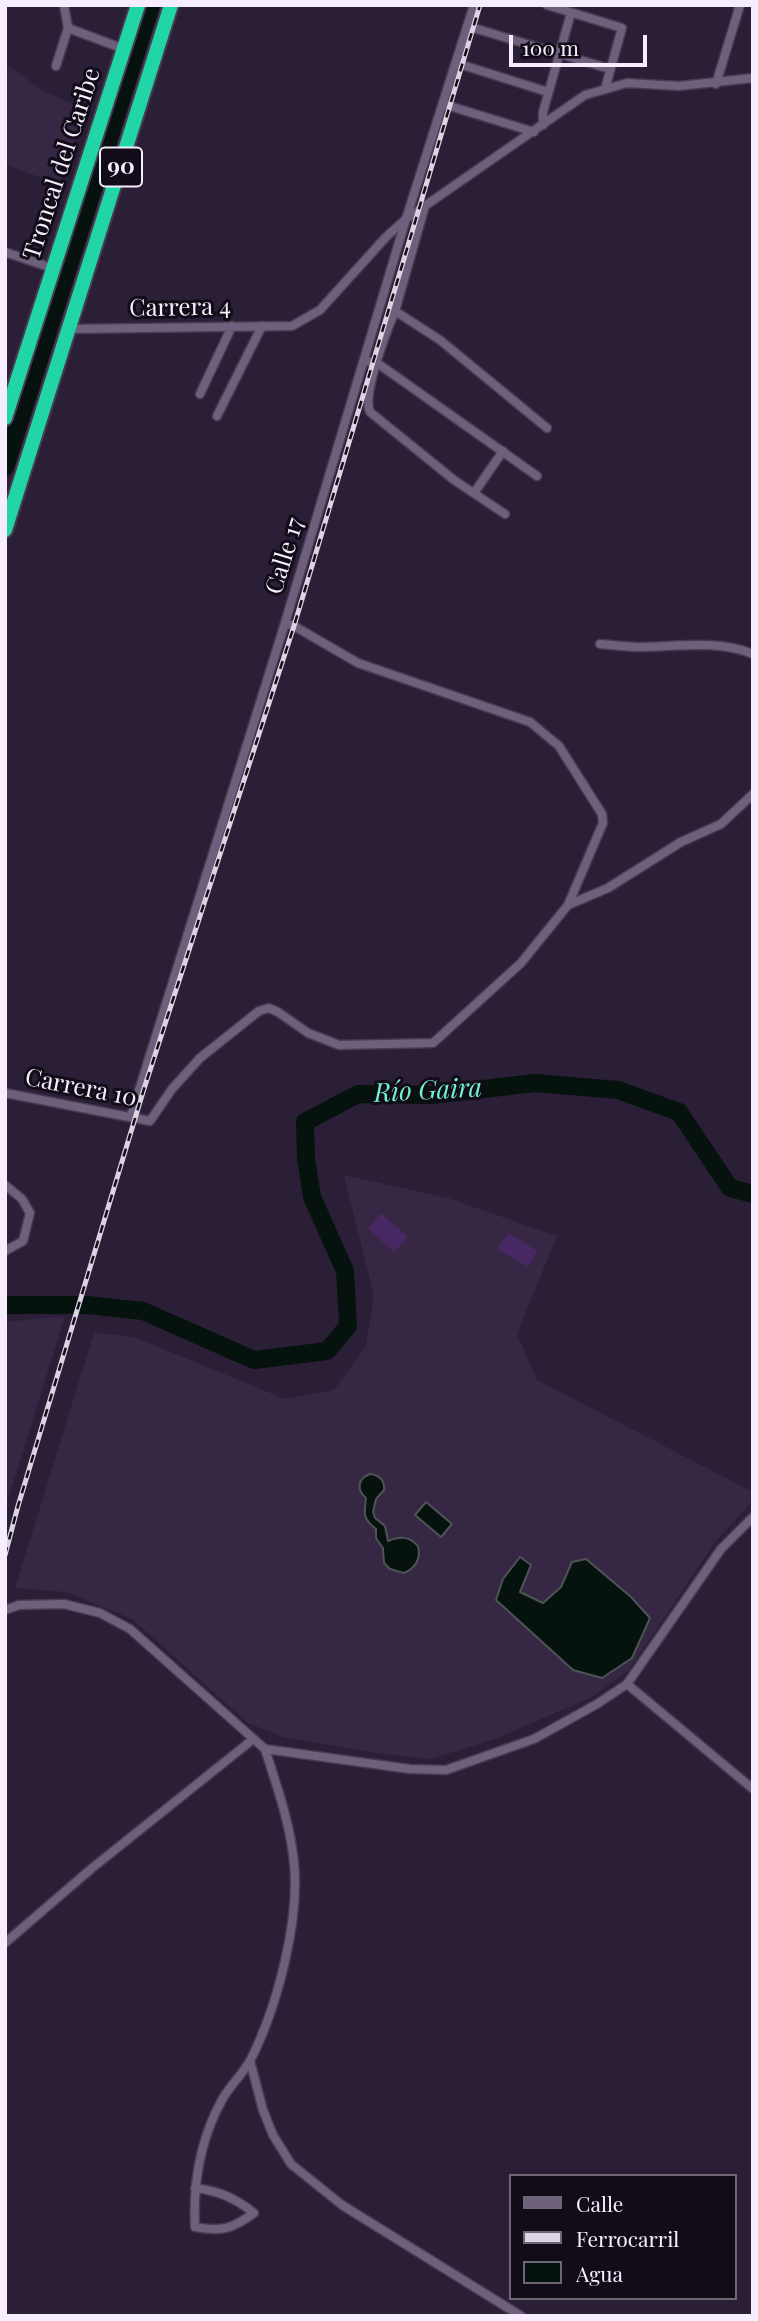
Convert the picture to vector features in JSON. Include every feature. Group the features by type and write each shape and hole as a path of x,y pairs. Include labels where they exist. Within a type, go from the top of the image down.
{"highway":[{"name":"Troncal del Caribe","path":"5,418 138,5"},
{"name":"90","path":"5,530 171,5"}],"street":[{"path":"56,66 68,28 64,5"},
{"name":"Calle 17","path":"131,1116 474,5"},
{"path":"547,5 622,28 605,89"},
{"path":"716,83 740,5"},
{"path":"543,125 548,92 571,13"},
{"path":"467,26 610,69"},
{"path":"68,28 124,49"},
{"path":"456,63 548,92"},
{"path":"406,219 585,95 627,83 679,86 753,78"},
{"path":"443,104 534,132"},
{"path":"425,206 377,363 368,401 370,411 422,454 505,514"},
{"name":"Carrera 4","path":"69,329 292,326 320,310 386,237 406,219"},
{"path":"5,252 52,268"},
{"path":"395,311 440,340 547,428"},
{"path":"200,394 232,326"},
{"path":"217,415 262,326"},
{"path":"364,360 377,363 537,476"},
{"path":"474,493 503,451"},
{"path":"285,623 358,663 530,722 559,746 602,814 603,823 568,905"},
{"path":"600,644 635,647 712,646 738,648 753,654"},
{"path":"568,905 608,888 681,842 721,824 753,794"},
{"name":"Carrera 10","path":"5,1093 150,1121 172,1089 200,1058 259,1012 269,1008 308,1033 339,1045 433,1044 521,963 568,905"},
{"path":"5,1185 22,1199 30,1213 23,1241 5,1251"},
{"path":"5,1611 19,1605 64,1604 100,1613 130,1629 265,1749 410,1769 446,1769 534,1739 627,1684 721,1549 753,1517"},
{"path":"627,1684 753,1789"},
{"path":"5,1942 252,1740"},
{"path":"195,2188 217,2190 237,2199 254,2213 237,2226 216,2231 195,2227 195,2188 204,2142 223,2099 250,2061 270,2012 294,1916 294,1863 283,1800 265,1749"},
{"path":"250,2061 263,2110 273,2135 291,2164 342,2205 521,2316"}],"shaded area":[{"path":"5,63 43,91 84,109 59,184 5,163"},
{"path":"344,1175 448,1198 557,1236 517,1334 537,1380 753,1492 753,1501 716,1541 628,1671 590,1698 495,1739 431,1759 376,1753 283,1737 248,1723 132,1619 66,1592 15,1588 94,1333 134,1337 285,1399 334,1390 366,1346 374,1295"},
{"path":"381,1213 408,1237 394,1252 368,1229"},
{"path":"508,1233 538,1251 528,1267 497,1249"},
{"path":"65,1316 5,1509 5,1322"}],"water":[{"path":"370,1474 379,1477 384,1484 384,1490 376,1499 373,1512 375,1518 385,1526 388,1541 404,1538 418,1546 419,1555 416,1562 404,1573 390,1569 384,1563 383,1548 376,1538 376,1529 365,1516 366,1498 360,1484 363,1478"},
{"path":"426,1502 452,1524 441,1537 415,1515"},
{"path":"520,1557 531,1565 520,1592 543,1603 561,1587 572,1562 586,1559 631,1597 650,1618 632,1658 602,1678 573,1670 496,1600 503,1579"}],"waterway":[{"path":"5,467 151,5"},
{"name":"Río Gaira","path":"5,1305 87,1305 143,1311 254,1360 327,1351 348,1326 345,1271 312,1197 306,1158 305,1122 358,1094 432,1095 535,1083 618,1090 679,1112 730,1188 753,1194"}],"railway":[{"path":"5,1555 143,1092 294,626 480,5"}]}
